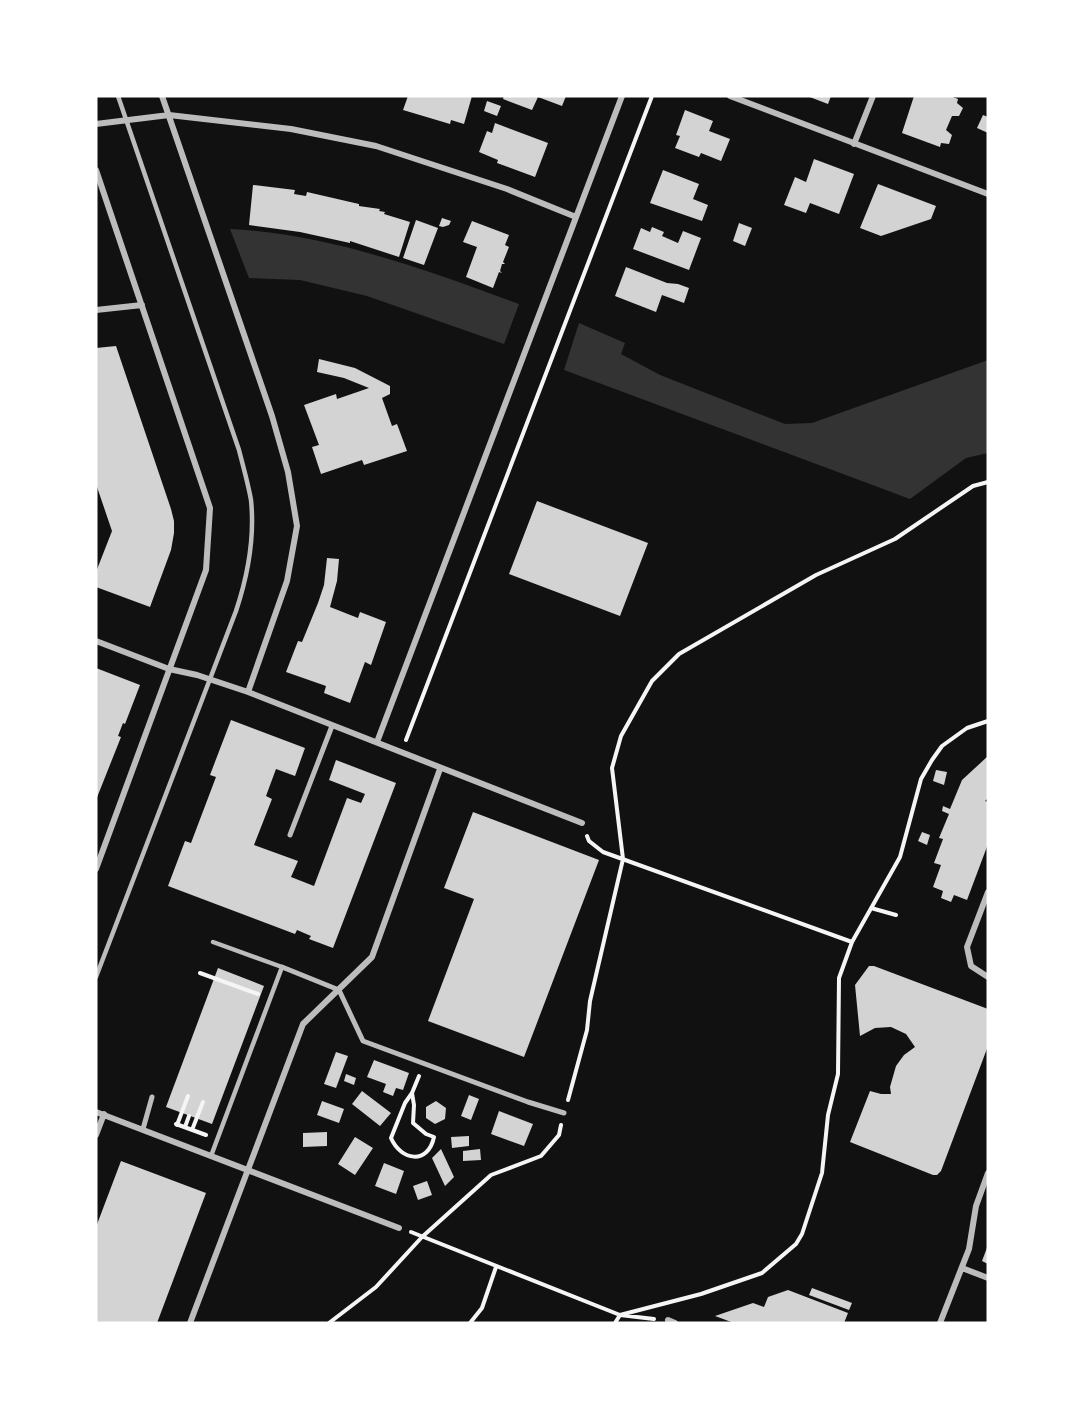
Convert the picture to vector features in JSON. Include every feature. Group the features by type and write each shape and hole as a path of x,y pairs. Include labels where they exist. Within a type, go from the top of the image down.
{"street":[{"path":"162,96 273,416 288,472 297,526 287,581 248,692"},
{"path":"377,742 622,96"},
{"path":"730,96 988,194"},
{"path":"854,144 873,96"},
{"path":"96,124 169,115 291,129 376,146 496,186 576,217"},
{"path":"96,170 210,508 206,570 96,869"},
{"path":"96,310 142,305"},
{"path":"96,641 169,669 211,679 248,692 582,823"},
{"path":"290,835 332,726"},
{"path":"190,1323 303,1024 372,957 440,769"},
{"path":"988,892 967,947 971,966 988,977"},
{"path":"282,967 339,990 363,1041 564,1113"},
{"path":"143,1129 152,1097"},
{"path":"96,1112 399,1228"},
{"path":"96,1135 104,1114"},
{"path":"940,1323 969,1249 976,1206 988,1173"},
{"path":"962,1268 988,1278"}],"lane":[{"path":"96,977 211,679 246,580 252,527 250,499 239,450 118,96"},
{"path":"211,1155 282,967 213,942"}],"path":[{"path":"402,752 652,96"},
{"path":"623,859 612,768 621,736 652,681 679,654 816,575 895,539 973,486 988,483"},
{"path":"615,1323 620,1315 701,1294 762,1273 796,1244 802,1234 822,1173 828,1115 838,1074 839,978 852,942 900,857 921,779 932,760 942,746 967,728 988,721"},
{"path":"582,823 589,841 603,852 852,942"},
{"path":"871,908 896,915"},
{"path":"200,973 270,999"},
{"path":"412,1094 414,1105 412,1123 434,1137 432,1146 425,1154 417,1157 396,1149 391,1138 424,1064"},
{"path":"177,1125 188,1096"},
{"path":"192,1130 203,1102"},
{"path":"185,1127 189,1116"},
{"path":"399,1228 620,1315 672,1322"},
{"path":"470,1323 482,1308 496,1267"}],"shaded area":[{"path":"230,229 268,232 341,246 413,267 519,304 504,344 367,296 300,280 249,278"},
{"path":"579,323 625,343 621,354 660,375 785,424 812,423 988,360 988,453 966,458 910,499 564,370"}],"building":[{"path":"408,96 472,96 464,124 451,120 450,124 403,110"},
{"path":"504,96 566,96 562,106 538,97 532,110 503,99"},
{"path":"807,96 831,96 828,104"},
{"path":"914,96 950,96 958,99 957,103 963,108 959,116 952,116 946,130 952,135 949,144 941,143 940,147 902,133"},
{"path":"487,101 501,106 497,116 484,111"},
{"path":"685,110 713,121 709,131 730,139 721,161 701,153 699,157 675,148 680,136 676,135"},
{"path":"983,115 988,117 988,133 977,128"},
{"path":"495,123 548,143 535,177 497,163 498,160 479,152 487,131 492,133"},
{"path":"814,159 854,174 839,214 810,203 806,213 784,205 795,177 806,182"},
{"path":"663,170 699,184 693,199 708,205 702,221 650,203"},
{"path":"878,184 936,206 931,219 881,236 860,228"},
{"path":"253,185 295,190 294,194 306,196 307,192 359,204 359,206 380,209 379,211 385,212 384,214 410,222 399,257 350,241 350,243 300,232 249,225"},
{"path":"442,218 451,221 449,225 439,226"},
{"path":"416,220 438,228 424,265 403,258"},
{"path":"472,221 509,235 505,245 509,247 503,262 505,264 502,264 500,271 502,273 499,272 493,288 466,277 477,247 463,242"},
{"path":"739,223 752,228 745,246 733,241"},
{"path":"652,227 664,232 662,236 678,243 683,231 701,238 689,270 633,249 641,228 650,232"},
{"path":"626,267 667,283 689,288 684,303 662,295 656,312 615,296"},
{"path":"116,346 174,521 171,550 150,607 96,587 96,572 112,531 96,484 96,348"},
{"path":"319,359 355,368 390,386 390,394 382,398 392,426 397,424 407,451 364,465 362,460 321,474 312,447 319,445 304,405 336,394 337,399 369,388 344,378 317,372"},
{"path":"537,501 648,543 620,616 509,574"},
{"path":"327,558 339,559 337,581 330,607 358,618 360,612 386,622 371,665 365,662 350,703 324,693 326,686 286,672 298,641 302,642 318,603 324,585"},
{"path":"96,668 140,685 118,736 121,737 96,800"},
{"path":"231,720 305,748 295,776 276,769 266,796 272,799 254,845 298,861 291,877 314,886 347,798 361,803 365,794 329,780 336,760 396,783 333,948 309,939 311,936 297,930 295,934 168,886 185,841 191,843 216,777 210,775"},
{"path":"988,756 988,798 985,801 988,802 988,844 967,900 954,895 951,902 941,898 943,891 933,887 941,865 934,863 943,839 939,838 949,814 942,811 943,806 950,809 962,780"},
{"path":"936,770 947,772 944,785 933,781"},
{"path":"473,812 599,860 524,1057 428,1021 474,899 444,888"},
{"path":"922,832 930,835 927,845 918,841"},
{"path":"869,966 988,1009 988,1046 941,1171 937,1175 850,1142 870,1091 891,1094 890,1087 896,1066 904,1055 915,1047 906,1034 891,1027 875,1028 860,1036 855,985"},
{"path":"218,968 264,986 212,1124 166,1107"},
{"path":"336,1052 348,1056 336,1088 324,1084"},
{"path":"374,1060 409,1073 403,1090 396,1088 393,1096 383,1092 386,1084 367,1077"},
{"path":"346,1074 356,1078 354,1085 344,1081"},
{"path":"362,1091 391,1113 380,1126 352,1104"},
{"path":"469,1095 479,1099 471,1120 461,1116"},
{"path":"322,1101 344,1109 339,1123 317,1115"},
{"path":"436,1101 446,1108 445,1119 435,1124 426,1118 426,1107"},
{"path":"499,1111 533,1124 524,1146 491,1134"},
{"path":"327,1132 327,1146 303,1147 303,1133"},
{"path":"469,1136 469,1146 452,1148 451,1137"},
{"path":"355,1137 373,1148 355,1175 338,1164"},
{"path":"441,1149 454,1177 445,1186 432,1158"},
{"path":"480,1149 481,1160 463,1161 463,1151"},
{"path":"121,1161 206,1193 157,1323 96,1323 96,1227"},
{"path":"384,1163 404,1171 396,1194 375,1186"},
{"path":"427,1181 432,1195 418,1200 413,1186"},
{"path":"988,1245 988,1264 982,1261"},
{"path":"812,1288 852,1303 849,1310 809,1295"},
{"path":"788,1290 848,1313 844,1323 734,1323 715,1316 753,1303 764,1307 768,1297"}]}
